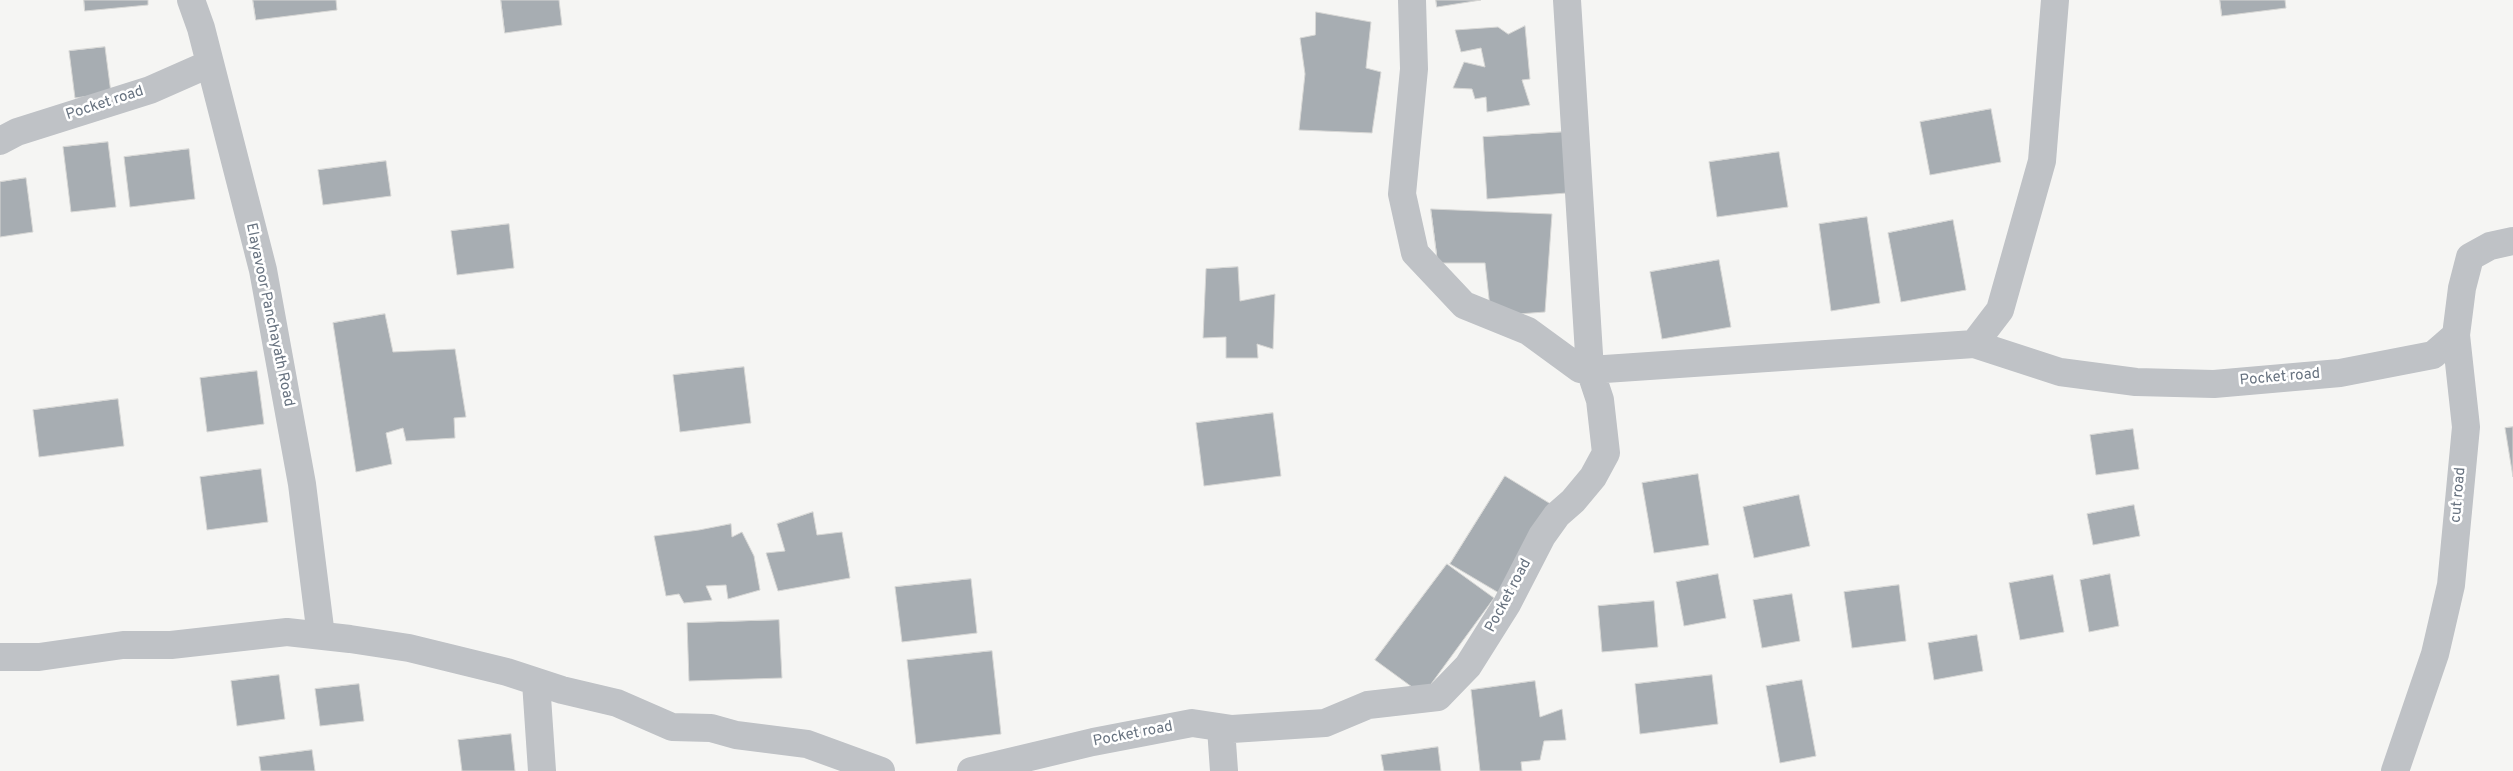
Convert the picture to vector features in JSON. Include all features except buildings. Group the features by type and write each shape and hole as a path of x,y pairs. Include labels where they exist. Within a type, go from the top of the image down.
{"street":[{"name":"Elayavoor Panchayath Road","path":"191,0 263,270 302,484 320,636"},
{"path":"1412,0 1414,69 1402,194 1415,253 1464,305 1528,331 1580,369 1590,370 1974,344 2000,310 2042,161 2055,0"},
{"name":"Pocket road","path":"971,771 1093,742 1192,723 1232,729 1325,723 1368,705 1438,697 1468,666 1506,604 1542,536 1557,515 1573,501 1593,477 1606,452 1600,400 1590,370 1567,0"},
{"name":"Pocket road","path":"0,141 17,132 150,90 209,64"},
{"path":"2456,335 2462,288 2470,257 2490,246 2513,241"},
{"name":"Pocket road","path":"1974,344 2060,372 2136,382 2214,384 2340,373 2433,354 2456,335"},
{"name":"cut road","path":"2395,771 2434,654 2451,585 2466,427 2456,335"},
{"path":"0,657 39,657 123,645 171,645 287,632 320,636 409,648 507,672 536,682 617,703 672,727 711,728 736,736 807,744 881,771"},
{"path":"536,682 542,771"},
{"path":"1221,728 1224,771"}]}
